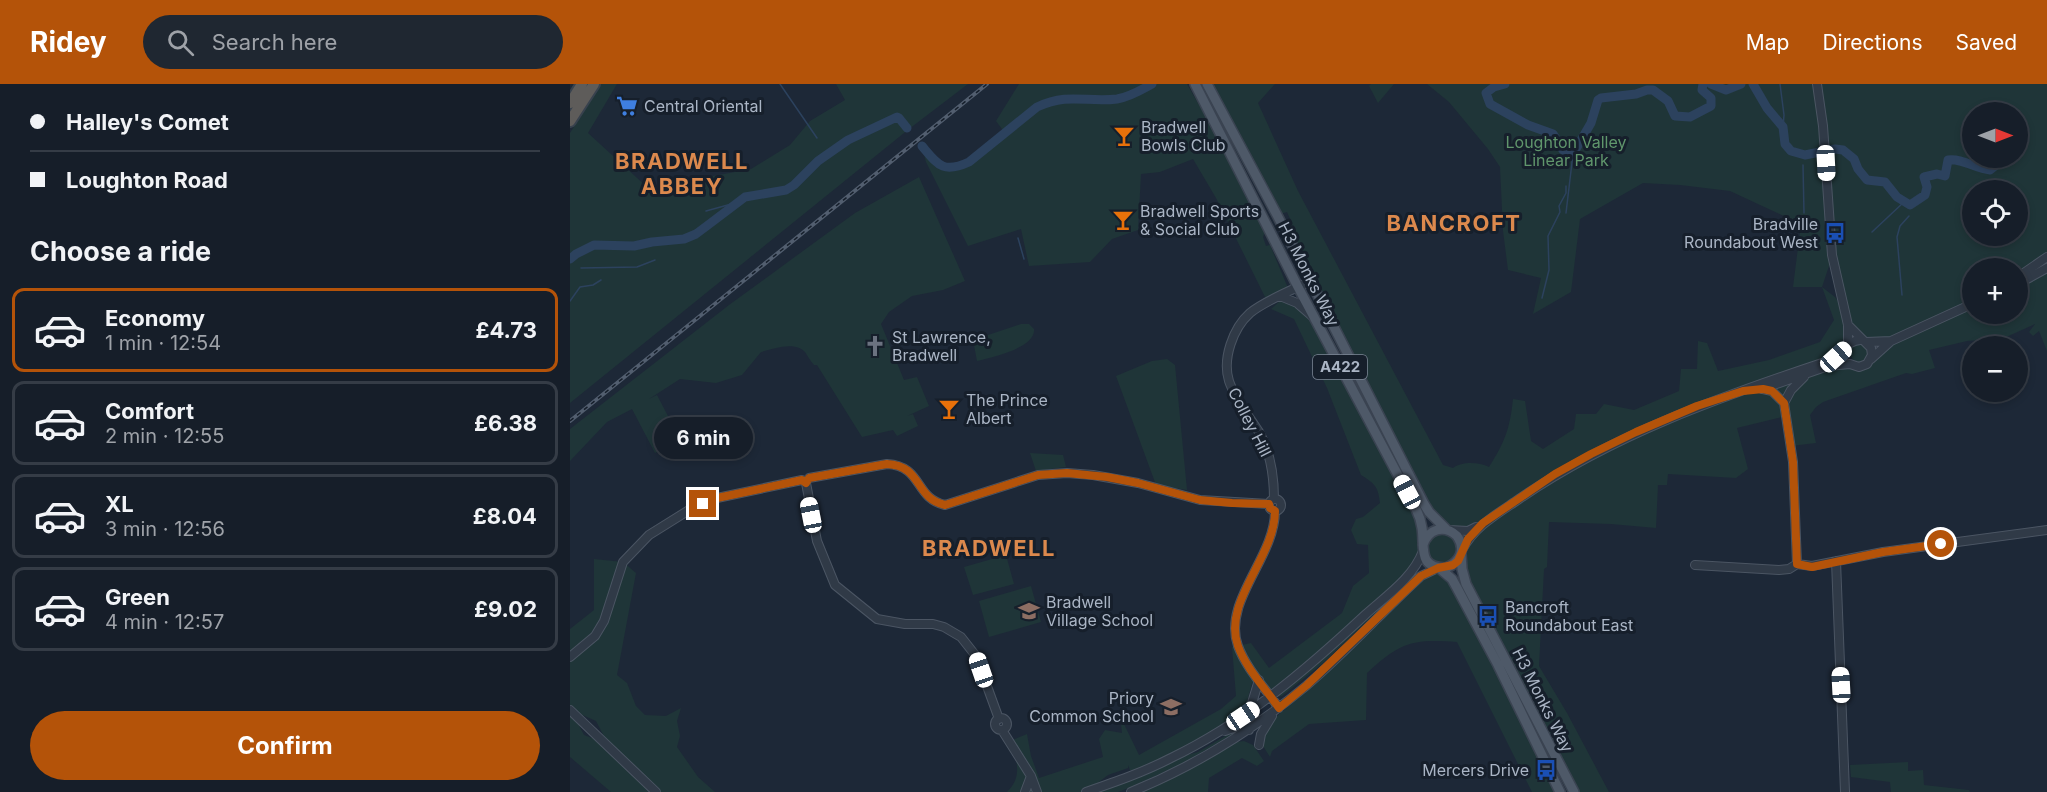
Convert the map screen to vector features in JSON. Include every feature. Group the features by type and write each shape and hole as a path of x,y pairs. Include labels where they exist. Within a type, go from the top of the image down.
{"highway":[{"path":"570,103 582,84"},
{"path":"570,121 594,84"}],"main road":[{"name":"H3 Monks Way","path":"1195,84 1315,319 1412,490"},
{"name":"H3 Monks Way","path":"1207,84 1278,215 1420,506"},
{"name":"A422","path":"1420,506 1460,540 1462,552"},
{"name":"A422","path":"1420,506 1423,548 1428,562 1438,568"},
{"path":"1423,548 1425,539 1434,530 1448,529"},
{"name":"H3 Monks Way","path":"1462,552 1462,586 1559,790"},
{"path":"1438,568 1453,565 1462,552"},
{"name":"H3 Monks Way","path":"1438,568 1462,586"},
{"name":"H3 Monks Way","path":"1471,604 1572,788"}],"street":[{"path":"1817,84 1823,126 1832,255 1848,325 1845,355 1850,364"},
{"path":"2028,270 2047,257"},
{"path":"2028,278 2047,268"},
{"name":"Colley Hill","path":"1259,680 1246,662 1238,645 1235,622 1240,600 1263,557 1275,511 1280,508 1281,504 1278,500 1271,501 1274,477 1270,460 1260,435 1228,379 1228,356 1234,336 1250,314 1311,281"},
{"path":"1280,296 1297,303 1315,319"},
{"path":"1743,391 1763,389 1828,366 1850,364 1862,367 1891,341 1962,309"},
{"path":"1848,325 1872,351 1871,359"},
{"path":"1448,529 1468,531 1555,474 1669,417 1828,361 1852,340 1891,341"},
{"path":"1784,403 1791,390 1808,374"},
{"path":"1763,389 1772,391 1784,403 1793,462 1797,564"},
{"path":"570,657 595,636 604,621 623,562 628,554 649,536 689,510 717,498 887,464 908,469 927,496 935,503 945,505 1038,475 1067,473 1128,481 1200,500 1232,503 1271,501"},
{"path":"806,480 817,541 835,585 877,619 905,624 933,624 944,627 961,637 976,656 999,719 1004,719 1007,723 1006,728 1002,730 1031,776 1038,792"},
{"path":"1462,552 1468,539 1483,523"},
{"path":"1695,565 1779,570 1789,569 1797,564 1812,567 1883,552 2047,530"},
{"path":"1086,792 1171,758 1213,736 1271,697 1404,579 1415,568 1423,548"},
{"path":"1836,561 1845,792"},
{"path":"1131,792 1175,772 1249,730 1307,685 1421,576 1438,568"},
{"path":"1259,680 1277,709"},
{"path":"1243,716 1252,703 1259,680"},
{"path":"1259,745 1264,727 1277,709"},
{"path":"570,710 656,792"},
{"path":"1213,736 1241,725 1249,730"},
{"path":"1025,792 1031,776"}],"green space":[{"path":"601,84 617,84 588,133 648,188 751,169 790,145 810,121 845,100 836,84 968,84 570,403 570,133"},
{"path":"1019,84 1187,84 1202,110 1189,84 1195,84 1265,232 1263,237 1266,246 1270,245 1288,288 1267,301 1216,198 1193,159 1160,172 1141,174 1138,230 1112,239 1090,262 1029,266 1021,229 968,246 926,162 922,146 941,167 949,169 966,164 1005,133 996,121"},
{"name":"Loughton Valley Linear Park","path":"1207,84 1275,84 1258,103 1298,191 1443,465 1453,468 1471,463 1489,467 1506,434 1513,399 1525,401 1531,441 1543,449 1574,429 1576,414 1596,414 1604,404 1634,410 1679,391 1681,369 1697,369 1698,341 1707,343 1718,371 1769,360 1820,342 1834,320 1822,287 1793,287 1801,224 1730,191 1643,183 1580,219 1571,292 1533,314 1541,278 1508,270 1503,231 1500,167 1449,102 1427,84 2047,84 2047,257 2028,270 2028,258 1962,258 1962,324 2028,324 2028,279 2047,268 2047,351 2039,331 2033,336 2029,332 2035,324 2008,336 1962,336 1962,342 1929,350 1935,368 1912,374 1906,373 1823,402 1816,407 1810,415 1816,443 1791,446 1786,416 1737,428 1748,469 1736,478 1668,474 1667,485 1658,485 1656,528 1549,522 1539,666 1609,792 1579,792 1531,708 1483,616 1479,599 1468,581 1466,560 1468,549 1480,531 1489,525 1486,521 1468,531 1449,530 1429,512 1360,379 1316,280 1293,236 1287,212 1277,215","holes":["1832,257 1842,307 1835,297 1822,287","1848,326 1866,342 1891,341 1862,367 1828,366 1813,376 1745,391 1836,357"]},
{"path":"1371,84 1394,84 1378,103 1369,86"},
{"path":"919,177 965,281 943,290 912,296 889,312 881,324 904,380 917,377 929,406 907,416 913,414 918,426 897,436 893,430 862,437 817,365 814,365 805,352 790,346 761,352 742,375 716,383 680,379 649,399 657,395 681,441 655,453 632,409 607,422 570,461 570,429 729,305 855,213"},
{"path":"1280,301 1290,302 1309,317 1418,507 1423,551 1415,568 1271,697 1259,680 1252,683 1247,702 1213,736 1141,771 1130,770 1128,765 1128,768 1108,775 1086,792 1042,792 1039,789 1037,792 1007,792 1017,774 1010,741 1027,734 1031,756 1039,778 1103,757 1099,739 1105,730 1122,733 1121,723 1124,724 1139,755 1221,709 1236,696 1232,647 1251,643 1269,668 1342,613 1353,586 1369,573 1368,545 1357,544 1351,530 1356,519 1363,517 1380,503 1377,489 1373,483 1361,475 1327,388 1294,319 1271,309"},
{"path":"1021,324 1029,324 1034,329 1033,336 1028,341 1012,351 977,361 973,340"},
{"path":"1855,344 1863,344 1868,349 1866,360 1855,362 1850,357 1850,349"},
{"path":"1167,359 1175,365 1187,490 1156,485 1116,376 1152,361"},
{"path":"1030,453 1063,455 1066,467 1036,471"},
{"path":"1442,534 1453,538 1457,549 1453,560 1442,564 1431,560 1427,549 1431,538"},
{"path":"1006,555 1014,584 973,595 964,567"},
{"path":"594,559 623,562 636,573 617,675 627,683 636,706 645,715 666,716 681,708 677,721 680,736 677,747 698,777 715,792 611,792 570,757 570,661 582,652 593,638 570,653 570,629 594,610","holes":["571,710 596,721 608,744 584,735"]},
{"path":"1439,573 1450,585 1463,608 1560,792 1532,792 1457,642 1429,641 1408,645 1389,655 1367,673 1366,720 1309,724 1272,751 1270,757 1263,746 1263,737 1271,721 1380,623 1399,601 1400,603 1413,590 1413,587 1424,578"},
{"path":"1031,586 1041,622 989,637 979,601"},
{"path":"1391,594 1393,597 1323,663 1282,696 1276,697"},
{"path":"1244,728 1180,765 1126,789 1118,792 1095,792 1179,757 1198,752 1237,729"},
{"path":"1244,741 1253,745 1264,761 1257,766 1242,758 1209,778 1208,792 1138,792 1237,742"},
{"path":"1908,762 1908,771 1923,770 1924,785 1969,790 1970,792 1891,792 1890,782 1851,777 1850,765"}],"waterway":[{"path":"780,84 817,138"},
{"path":"922,146 942,166 960,166 969,162 1037,107 1059,100 1117,99 1131,95 1152,84"},
{"path":"1505,84 1494,87 1486,93 1490,104 1528,125 1553,134 1563,150 1573,154 1591,123 1598,100 1601,98 1653,90 1668,101 1675,116 1690,117 1711,106 1711,98 1702,90 1703,84"},
{"path":"1711,84 1726,90 1741,84"},
{"path":"1753,84 1767,108 1783,127 1785,144 1791,151 1805,155 1835,149 1843,150 1854,159 1858,169 1867,180 1885,182 1897,197 1910,205 1925,195 1927,187 1924,177 1937,174 1945,176 1948,160 1962,162"},
{"path":"1780,84 1784,115 1783,127"},
{"path":"570,259 594,245 634,246 684,239 696,234 745,197 786,190 818,161 848,140 897,117 907,128"},
{"path":"1566,213 1573,154"},
{"path":"1803,165 1804,213"},
{"path":"1980,168 1990,170 1992,168"},
{"path":"1542,298 1549,270 1548,236 1560,212 1559,206 1566,193 1566,186"},
{"path":"1872,232 1904,202"},
{"path":"706,211 735,203"},
{"path":"1902,295 1897,237 1900,226 1909,216"},
{"path":"1018,238 1024,259"},
{"path":"581,268 637,267 655,260"},
{"path":"570,301 580,287 593,285 601,280"}],"railway":[{"path":"570,421 987,84"}],"place":[{"name":"Central Oriental","path":"627,106"},
{"name":"Bradwell Bowls Club","path":"1124,136"},
{"name":"Bradwell Sports & Social Club","path":"1123,220"},
{"name":"Bradville Roundabout West","path":"1835,233"},
{"name":"St Lawrence, Bradwell","path":"875,346"},
{"name":"The Prince Albert","path":"949,409"},
{"name":"Bradwell Village School","path":"1029,611"},
{"name":"Bancroft Roundabout East","path":"1488,616"},
{"name":"Priory Common School","path":"1171,707"},
{"name":"Mercers Drive","path":"1546,770"}],"district":[{"name":"BRADWELL ABBEY","path":"682,174"},
{"name":"BANCROFT","path":"1454,223"},
{"name":"BRADWELL","path":"989,548"}],"route":[{"path":"703,504 717,498 802,480 806,483 809,478 887,464 908,469 927,496 935,503 945,505 1038,475 1067,473 1138,483 1200,500 1269,504 1270,508 1275,511 1271,533 1263,557 1240,600 1235,632 1246,662 1279,708 1307,685 1421,576 1438,568 1446,568 1458,561 1468,539 1483,523 1555,474 1591,454 1669,417 1743,391 1763,389 1772,391 1784,403 1793,462 1797,564 1812,567 1883,552 1941,544"}]}
